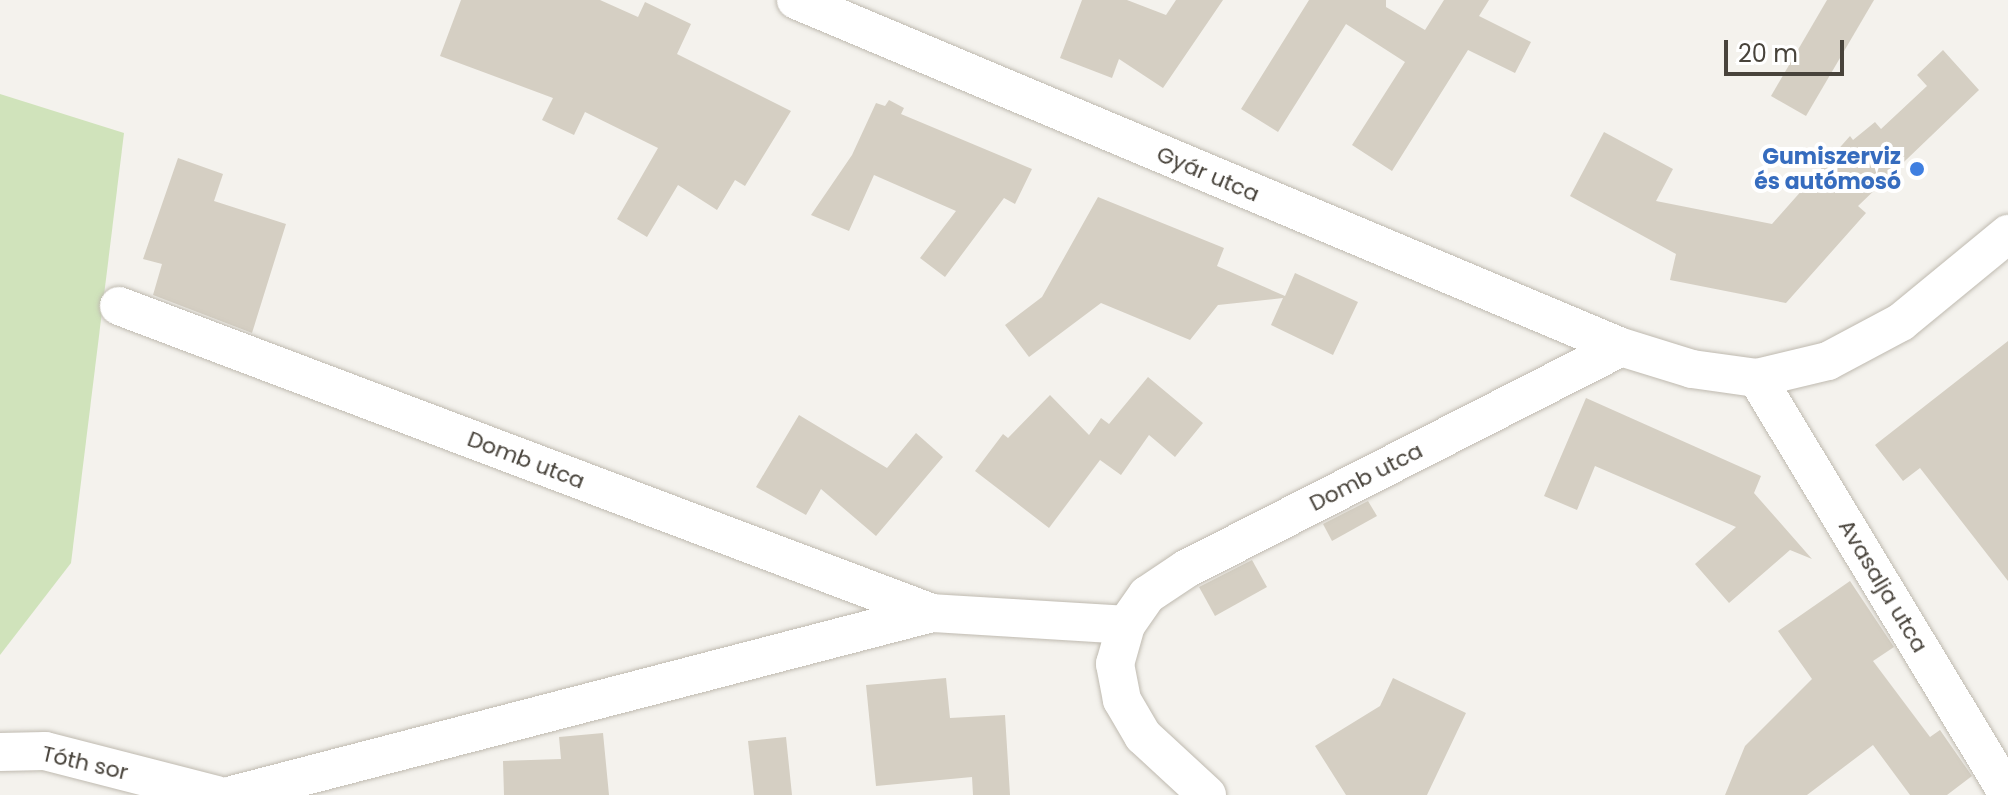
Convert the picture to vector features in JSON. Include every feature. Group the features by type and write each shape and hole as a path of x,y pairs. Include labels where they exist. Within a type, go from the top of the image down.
{"street":[{"name":"Gyár utca","path":"796,0 1621,347 1692,369 1757,378"},
{"path":"1757,378 1828,361 1901,322 2008,234"},
{"name":"Domb utca","path":"119,306 932,613 1126,625"},
{"name":"Domb utca","path":"1207,795 1143,736 1122,700 1115,664 1126,625 1147,595 1186,569 1621,347"},
{"name":"Avasalja utca","path":"1757,378 2008,794"},
{"name":"Domb utca","path":"232,795 932,613"},
{"name":"Tóth sor","path":"0,752 45,751 216,795"}],"green space":[{"path":"0,94 124,133 71,563 0,655"}],"building":[{"path":"461,0 600,0 638,17 645,2 691,24 677,54 791,111 745,186 735,180 717,210 678,185 647,237 617,219 658,148 585,112 574,135 542,120 553,98 440,56"},
{"path":"1082,0 1127,0 1166,15 1176,0 1223,0 1163,88 1119,59 1112,78 1060,58"},
{"path":"1309,0 1386,0 1386,7 1425,30 1444,0 1489,0 1479,16 1531,42 1515,73 1468,50 1392,171 1352,145 1405,62 1346,24 1278,132 1241,109"},
{"path":"1827,0 1874,0 1806,116 1771,96"},
{"path":"1943,50 1979,90 1858,206 1866,213 1786,303 1670,280 1676,254 1570,196 1604,132 1673,169 1656,201 1772,224 1850,136 1853,140 1875,122 1881,129 1927,86 1917,75"},
{"path":"889,100 904,108 901,114 1032,169 1015,204 1004,198 945,277 920,258 956,211 874,175 849,231 811,215 852,155 876,103 885,106"},
{"path":"178,158 223,174 214,201 286,224 252,333 153,295 162,264 143,259"},
{"path":"1098,197 1224,248 1217,266 1285,296 1295,273 1358,302 1333,355 1271,325 1283,298 1218,305 1190,340 1101,303 1029,357 1005,325 1042,297"},
{"path":"2008,341 2008,581 1920,468 1903,481 1875,445"},
{"path":"1148,377 1203,423 1175,457 1149,435 1121,475 1100,460 1049,528 975,471 1003,434 1008,438 1050,395 1089,435 1101,418 1109,424"},
{"path":"1586,398 1761,476 1754,493 1812,559 1790,550 1729,603 1695,564 1736,527 1595,466 1577,510 1544,496"},
{"path":"799,415 887,468 916,433 943,457 876,536 821,489 806,515 756,487"},
{"path":"1368,501 1377,516 1332,541 1323,524"},
{"path":"1252,560 1267,587 1215,616 1199,587"},
{"path":"1850,581 1894,647 1873,661 1930,737 1940,730 1972,776 1947,795 1910,795 1873,745 1807,795 1725,795 1745,746 1812,679 1778,631"},
{"path":"946,678 950,718 1005,715 1010,795 973,795 972,777 876,786 866,685"},
{"path":"1393,678 1466,713 1427,795 1346,795 1315,746 1380,706"},
{"path":"603,733 609,795 504,795 503,761 561,759 559,737"},
{"path":"786,737 792,795 754,795 748,741"}],"place":[{"name":"Gumiszerviz és autómosó","path":"1917,169"}]}
